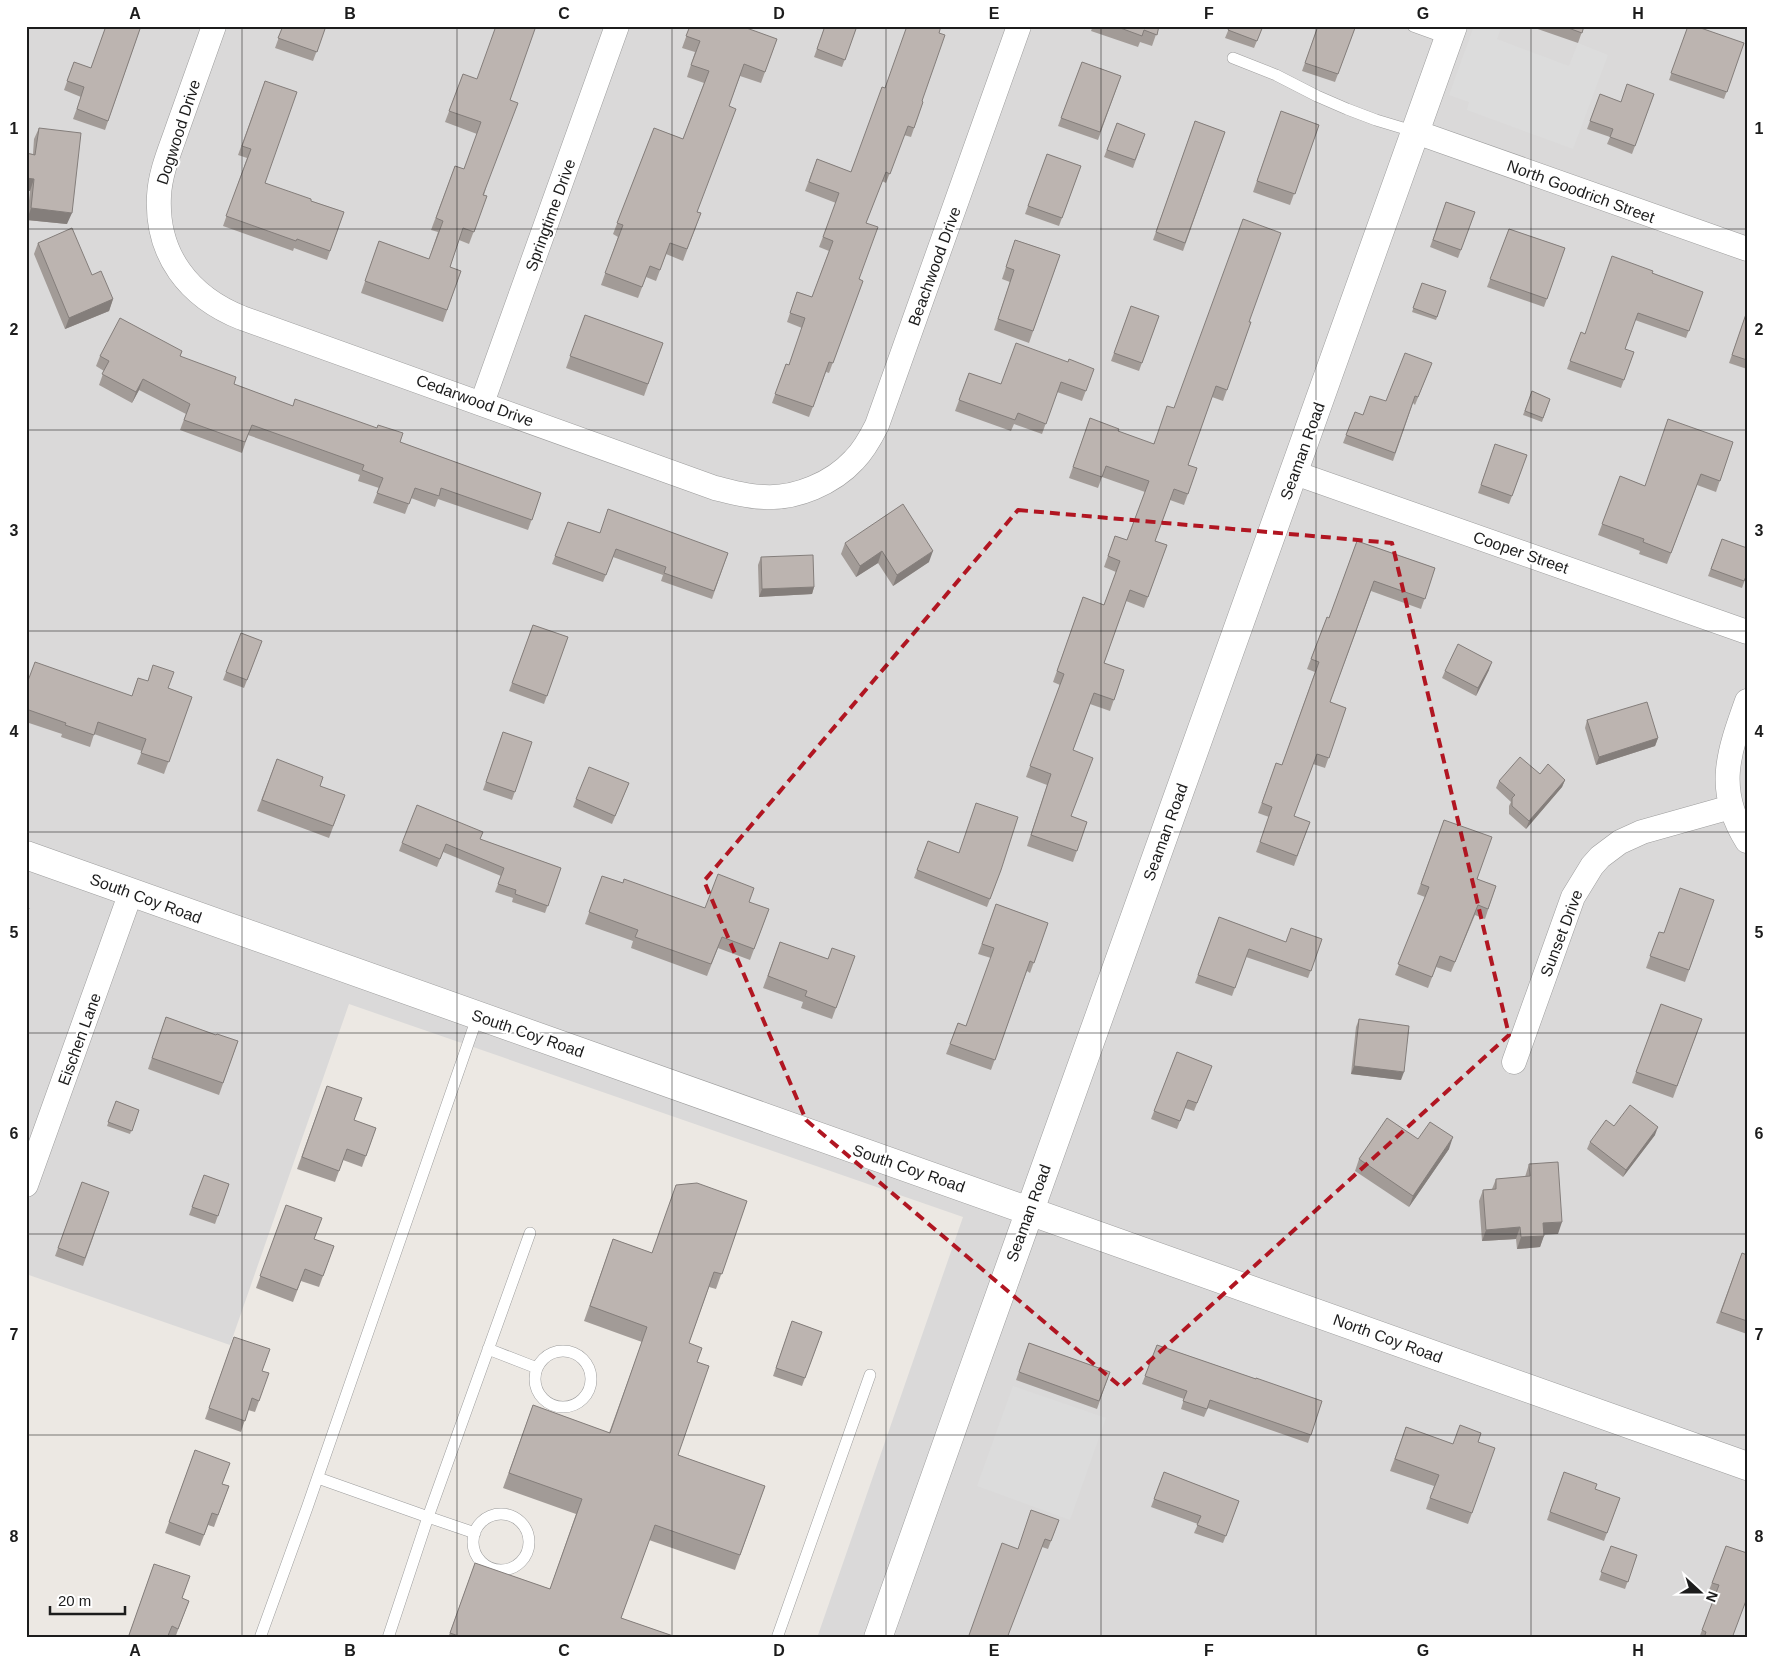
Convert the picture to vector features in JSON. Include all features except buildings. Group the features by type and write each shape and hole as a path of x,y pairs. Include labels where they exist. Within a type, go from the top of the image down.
{"street":[{"name":"Dogwood Drive","path":"163,240 159,216 159,194 163,175 214,26"},
{"name":"Springtime Drive","path":"482,403 617,26"},
{"name":"Beachwood Drive","path":"818,485 838,474 854,460 868,443 877,424 1019,26"},
{"name":"Seaman Road","path":"878,1638 1029,1210 1295,473 1451,32"},
{"name":"North Goodrich Street","path":"1416,132 1747,250"},
{"name":"Cedarwood Drive","path":"163,240 183,276 211,303 228,312 715,488 765,498 784,496 818,485"},
{"name":"Cooper Street","path":"1295,473 1747,632"},
{"path":"1747,701 1732,743 1728,764 1728,786 1731,807 1737,826 1747,841"},
{"name":"Sunset Drive","path":"1514,1062 1573,897 1592,866 1610,849 1636,834 1731,807"},
{"name":"South Coy Road","path":"26,855 1029,1210"},
{"name":"Eischen Lane","path":"26,1185 131,892"},
{"name":"North Coy Road","path":"1029,1210 1747,1466"}],"lane":[{"path":"1412,26 1451,32"},
{"path":"1233,58 1276,75 1347,109 1416,132"},
{"path":"260,1638 318,1478 478,1015"},
{"path":"388,1638 428,1517 530,1233"},
{"path":"488,1349 537,1368"},
{"path":"571,1352 580,1357 590,1372 589,1390 577,1404 568,1407 551,1405 543,1400 538,1392 535,1384 537,1368 545,1358 553,1353 571,1352"},
{"path":"779,1637 870,1375"},
{"path":"318,1478 475,1533"},
{"path":"509,1515 518,1519 524,1526 529,1544 527,1553 522,1560 507,1569 490,1568 477,1556 474,1548 475,1533 482,1522 490,1516 509,1515"}],"highlighted area":[{"path":"1018,510 1392,543 1509,1035 1121,1387 806,1120 704,881"}],"shaded area":[{"path":"26,26 1747,26 1747,1638 817,1638 963,1217 349,1004 230,1345 26,1274"},
{"path":"1474,26 1502,26 1497,39 1569,66 1578,43 1608,55 1573,149 1467,110 1469,102 1449,95"},
{"path":"1013,1386 1106,1418 1070,1520 977,1486"}]}
